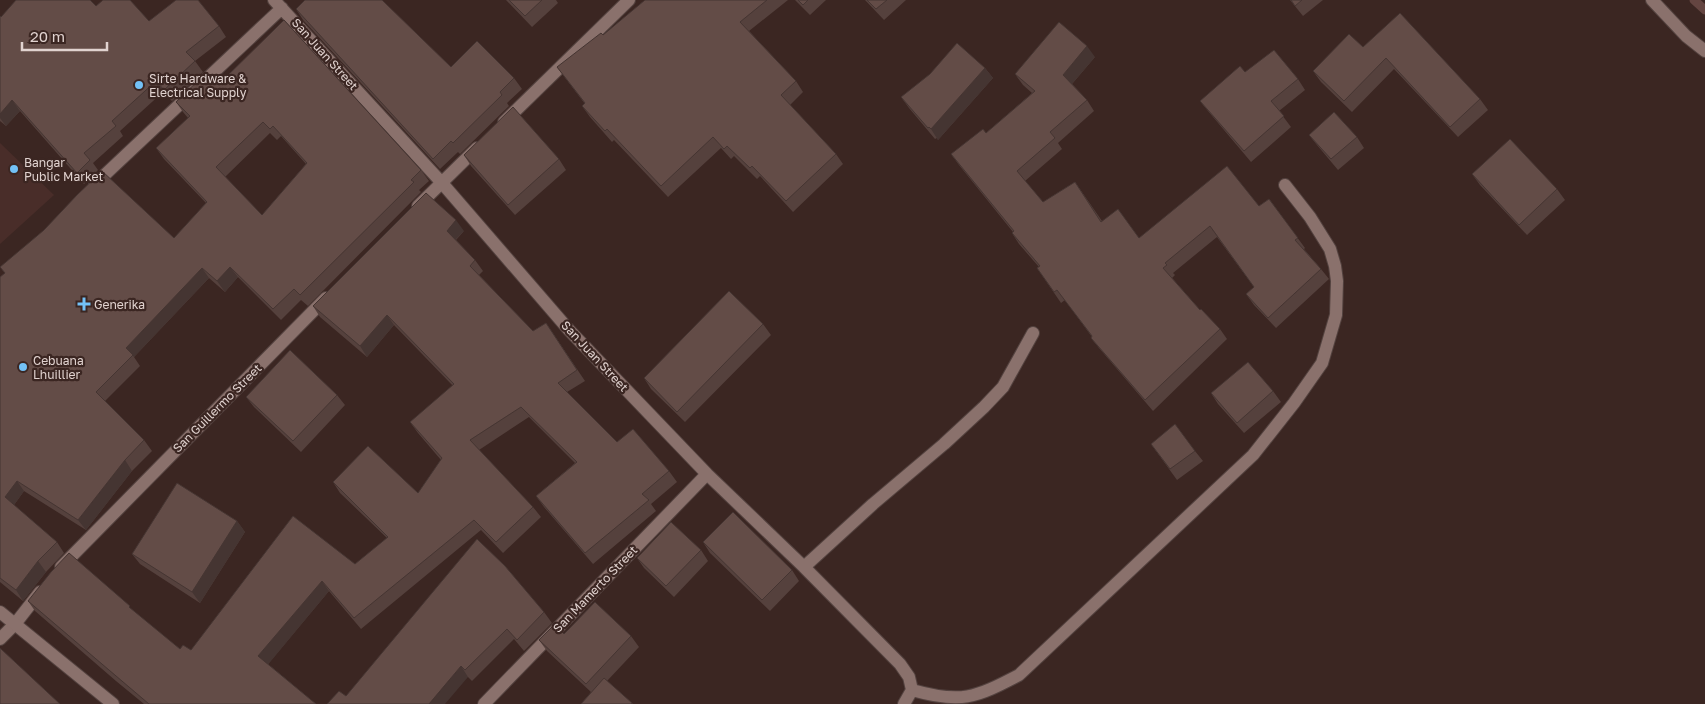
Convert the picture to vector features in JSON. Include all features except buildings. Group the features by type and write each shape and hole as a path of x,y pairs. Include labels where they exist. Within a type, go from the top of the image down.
{"street":[{"path":"497,128 629,0"},
{"path":"1652,0 1686,36 1705,51"},
{"path":"87,192 278,4"},
{"name":"San Juan Street","path":"278,4 442,183 569,330 707,474 804,567 900,664 909,677 912,690"},
{"path":"407,218 484,142"},
{"path":"904,704 912,690 938,697 962,699 985,693 1018,675 1253,455 1294,403 1322,363 1336,315 1338,281 1330,249 1310,217 1285,185"},
{"name":"San Guillermo Street","path":"0,639 15,624 49,581 337,287"},
{"path":"804,567 984,407 1003,387 1033,333"},
{"name":"San Mamerto Street","path":"484,704 707,474"},
{"path":"0,612 113,704"}],"shaded area":[{"name":"Bangar Public Market","path":"0,143 54,195 0,244"}],"waterway":[{"path":"1694,0 1705,10"}],"place":[{"name":"Sirte Hardware & Electrical Supply","path":"139,85"},
{"name":"Bangar Public Market","path":"14,169"},
{"name":"Generika","path":"84,304"},
{"name":"Cebuana Lhuillier","path":"23,367"}]}
